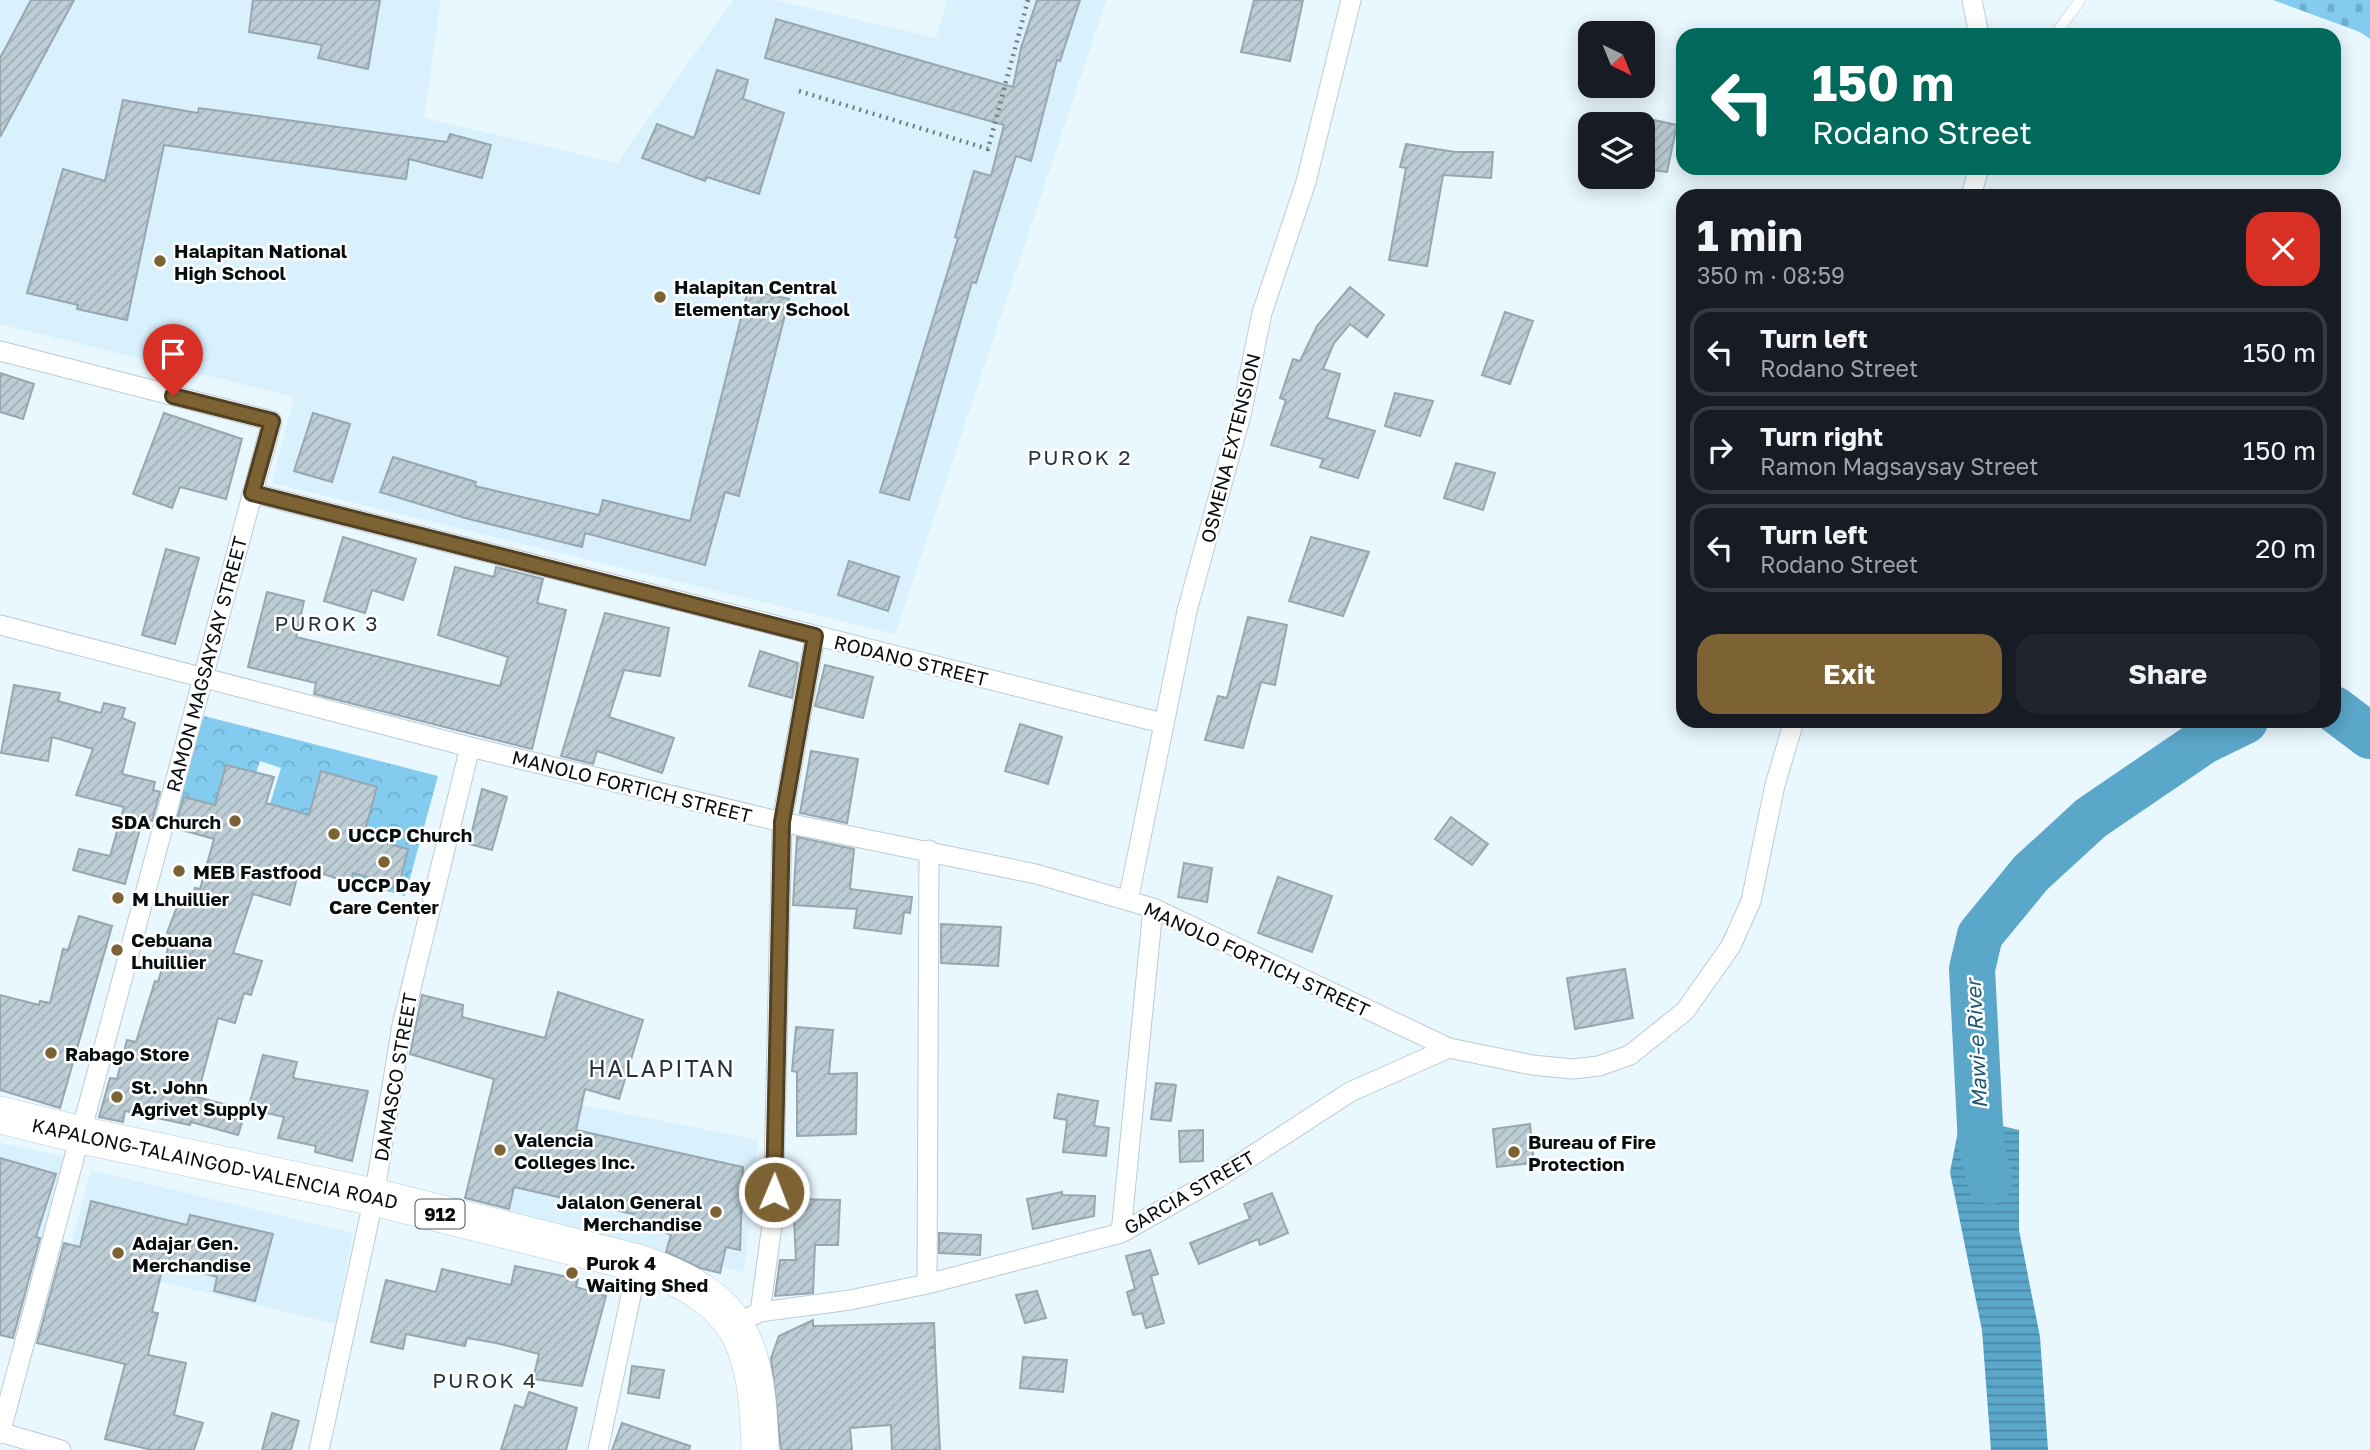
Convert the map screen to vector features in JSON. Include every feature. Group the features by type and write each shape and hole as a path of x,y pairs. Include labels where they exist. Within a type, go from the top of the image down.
{"highway":[{"name":"KAPALONG-TALAINGOD-VALENCIA ROAD","path":"0,1115 374,1198 638,1263 677,1277 748,1318 760,1450"}],"street":[{"name":"OSMENA EXTENSION","path":"1128,901 1162,723 1188,611 1241,415 1262,313 1307,182 1351,0"},
{"path":"1972,0 1978,28"},
{"name":"RAMON MAGSAYSAY STREET","path":"0,351 272,421 0,1433"},
{"name":"RODANO STREET","path":"252,493 1162,723"},
{"name":"MANOLO FORTICH STREET","path":"0,625 470,747 782,822 1036,874 1153,908 1449,1048"},
{"path":"748,1318 773,1218 782,822 815,636"},
{"path":"1449,1048 1532,1065 1573,1069 1599,1066 1630,1055 1685,1011 1731,946 1751,901 1775,785 1792,728"},
{"name":"DAMASCO STREET","path":"319,1450 374,1198 402,1025 470,747"},
{"path":"927,1284 929,850"},
{"path":"1121,1233 1153,908"},
{"name":"GARCIA STREET","path":"748,1318 927,1284 1121,1233 1218,1178 1350,1092 1449,1048"},
{"path":"597,1450 638,1263"},
{"path":"0,1433 61,1450"}],"lane":[{"path":"2060,28 2080,0"}],"path":[{"path":"799,91 988,149 1028,0"}],"shaded area":[{"name":"Halapitan Central Elementary School","path":"0,0 441,0 424,118 617,163 733,0 774,0 936,38 947,0 1106,0 895,634 272,483 294,397 0,324"},
{"path":"536,1096 758,1140 744,1272 507,1216"},
{"path":"1961,1116 2019,1130 2019,1230 2040,1337 2048,1450 1991,1450 1982,1330 1950,1172"},
{"path":"0,1143 67,1157 35,1263 0,1254"},
{"path":"91,1170 353,1233 335,1324 67,1259"}],"green space":[{"path":"2273,0 2370,0 2370,39 2360,32"},
{"path":"204,716 438,776 405,896 350,881 377,787 309,815 270,804 281,768 260,761 256,773 227,765 215,805 190,799 180,829 170,826"}],"building":[{"path":"31,0 74,0 0,137 0,58"},
{"path":"253,0 380,0 368,69 318,58 322,45 249,32"},
{"path":"1037,0 1080,0 1060,61 1057,60 1031,161 1016,156 976,283 972,282 909,500 880,492 958,238 955,237 974,171 991,176 1004,125 765,58 776,19 1013,87 1021,48"},
{"path":"1254,0 1303,0 1290,61 1241,52"},
{"path":"717,70 748,80 743,99 784,113 759,194 707,177 705,181 642,158 657,124 694,138"},
{"path":"123,100 198,113 199,108 447,142 450,134 491,145 482,178 409,159 406,179 164,145 127,320 77,309 78,305 27,293 63,169 105,181"},
{"path":"1655,120 1676,125 1667,172 1655,170"},
{"path":"1406,144 1455,152 1493,152 1491,178 1443,175 1427,266 1389,260 1406,168 1400,167"},
{"path":"1350,287 1384,315 1367,337 1350,324 1334,343 1323,369 1340,374 1327,418 1375,431 1358,478 1320,467 1323,459 1271,445 1286,400 1280,398 1293,359 1300,361 1317,326"},
{"path":"748,290 789,299 739,496 725,492 705,565 585,533 582,547 465,518 380,492 393,457 476,482 475,486 599,515 603,500 690,521"},
{"path":"1505,312 1533,321 1510,384 1482,375"},
{"path":"0,373 34,384 23,419 0,412"},
{"path":"1395,393 1433,401 1420,436 1385,426"},
{"path":"164,413 242,439 226,499 180,487 172,508 133,494"},
{"path":"313,413 350,424 332,482 294,471"},
{"path":"1456,463 1495,473 1483,510 1444,498"},
{"path":"343,537 416,559 403,600 372,590 365,613 324,601"},
{"path":"1311,537 1369,552 1343,616 1289,601"},
{"path":"166,549 199,558 175,644 142,635"},
{"path":"849,561 899,577 888,611 838,595"},
{"path":"455,567 494,577 496,567 543,579 537,603 566,610 532,749 314,694 316,683 248,667 267,592 304,601 296,637 500,686 508,657 438,635"},
{"path":"605,613 669,628 660,676 624,670 609,717 674,738 662,773 597,751 593,764 561,756"},
{"path":"1248,617 1287,625 1275,685 1261,682 1243,748 1205,740 1218,696 1227,698"},
{"path":"760,651 798,663 792,698 749,686"},
{"path":"825,665 873,677 863,718 815,706"},
{"path":"14,685 60,693 58,701 101,713 104,703 125,708 122,718 135,723 122,774 155,782 153,790 160,792 152,821 143,818 125,884 73,870 79,849 110,856 124,807 76,795 93,749 52,737 48,761 1,753"},
{"path":"1020,724 1062,737 1048,784 1005,771"},
{"path":"811,751 858,759 847,823 800,813"},
{"path":"226,765 274,777 266,803 309,815 321,771 377,787 363,837 408,849 399,886 353,873 350,883 300,866 290,905 253,894 233,953 262,961 251,995 244,993 235,1023 218,1018 197,1097 246,1110 238,1135 191,1122 190,1125 125,1111 123,1122 99,1117 110,1078 117,1079 127,1040 136,1042 155,981 158,982 172,935 167,933 180,899 190,902 195,888 200,889 214,839 175,828 184,797 215,805"},
{"path":"482,789 507,797 492,850 469,844"},
{"path":"1451,817 1488,844 1472,865 1435,839"},
{"path":"797,837 854,849 850,889 912,897 910,913 904,912 901,934 854,928 857,909 793,905"},
{"path":"1184,863 1212,868 1207,902 1178,897"},
{"path":"1278,877 1332,896 1312,952 1258,933"},
{"path":"79,916 112,926 60,1108 0,1090 0,995 39,1005 40,1001 50,1003 63,949 68,950"},
{"path":"941,924 1001,927 998,966 941,963"},
{"path":"1625,969 1633,1018 1575,1029 1567,978"},
{"path":"558,992 643,1020 619,1099 585,1089 576,1130 743,1167 740,1250 726,1247 720,1273 700,1268 666,1252 671,1235 666,1233 667,1229 631,1221 633,1214 514,1187 509,1209 465,1198 494,1079 410,1054 422,995 463,1005 462,1017 545,1038"},
{"path":"796,1027 833,1030 829,1074 857,1073 856,1134 797,1136 797,1072 792,1071"},
{"path":"263,1055 297,1062 293,1078 368,1091 352,1161 315,1152 316,1146 278,1138 284,1117 248,1109"},
{"path":"1156,1083 1176,1085 1171,1121 1151,1119"},
{"path":"1058,1094 1098,1101 1094,1126 1109,1128 1106,1156 1063,1152 1067,1120 1054,1118"},
{"name":"Bureau of Fire Protection","path":"1530,1124 1534,1163 1497,1167 1493,1129"},
{"path":"1203,1130 1203,1161 1180,1162 1179,1131"},
{"path":"0,1158 56,1174 36,1237 40,1238 13,1338 0,1335"},
{"path":"1062,1192 1062,1195 1095,1196 1094,1216 1033,1229 1027,1199"},
{"path":"1272,1193 1288,1233 1260,1245 1258,1239 1199,1264 1190,1243 1250,1219 1244,1204"},
{"path":"793,1199 840,1200 838,1245 815,1245 813,1293 775,1296 780,1260 796,1260"},
{"path":"91,1201 187,1225 190,1215 273,1234 255,1301 214,1291 217,1277 164,1262 152,1312 158,1313 148,1355 186,1363 174,1415 203,1423 194,1450 152,1450 105,1439 125,1364 37,1343 64,1243 80,1247"},
{"path":"939,1233 981,1235 980,1255 939,1253"},
{"path":"1150,1250 1158,1274 1151,1276 1164,1323 1146,1328 1142,1313 1133,1315 1127,1292 1135,1289 1126,1256"},
{"path":"515,1266 578,1279 576,1287 606,1296 582,1386 533,1379 539,1354 496,1343 467,1338 465,1346 406,1334 403,1349 371,1342 386,1280 436,1292 442,1269 511,1285"},
{"path":"1037,1291 1046,1318 1025,1323 1016,1295"},
{"path":"813,1320 813,1326 934,1323 935,1346 929,1348 935,1348 940,1450 892,1450 891,1425 850,1428 852,1450 781,1450 771,1358 779,1336"},
{"path":"1023,1357 1067,1360 1063,1392 1020,1388"},
{"path":"632,1366 664,1370 659,1398 628,1393"},
{"path":"529,1392 577,1408 566,1450 501,1450 515,1405 524,1408"},
{"path":"272,1413 299,1421 291,1450 262,1450"},
{"path":"622,1423 690,1446 689,1450 612,1450"}],"waterway":[{"name":"Mawi-e River","path":"2341,714 2370,736"},
{"name":"Mawi-e River","path":"1990,1181 1981,1145 1972,969 1980,935 2031,873 2091,818 2204,741 2231,728"}],"place":[{"name":"Halapitan National High School","path":"160,261"},
{"name":"Halapitan Central Elementary School","path":"660,297"},
{"name":"SDA Church","path":"235,821"},
{"name":"UCCP Church","path":"334,834"},
{"name":"UCCP Day Care Center","path":"384,862"},
{"name":"MEB Fastfood","path":"179,871"},
{"name":"M Lhuillier","path":"118,898"},
{"name":"Cebuana Lhuillier","path":"117,950"},
{"name":"Rabago Store","path":"51,1053"},
{"name":"St. John Agrivet Supply","path":"117,1097"},
{"name":"Valencia Colleges Inc.","path":"500,1150"},
{"name":"Bureau of Fire Protection","path":"1514,1152"},
{"name":"Jalalon General Merchandise","path":"716,1212"},
{"name":"Adajar Gen. Merchandise","path":"118,1253"},
{"name":"Purok 4 Waiting Shed","path":"572,1273"}],"district":[{"name":"PUROK 2","path":"1080,457"},
{"name":"PUROK 3","path":"327,623"},
{"name":"HALAPITAN","path":"662,1068"},
{"name":"PUROK 4","path":"485,1380"}],"route":[{"path":"173,396 272,421 252,493 815,636 782,822 774,1192"}]}
